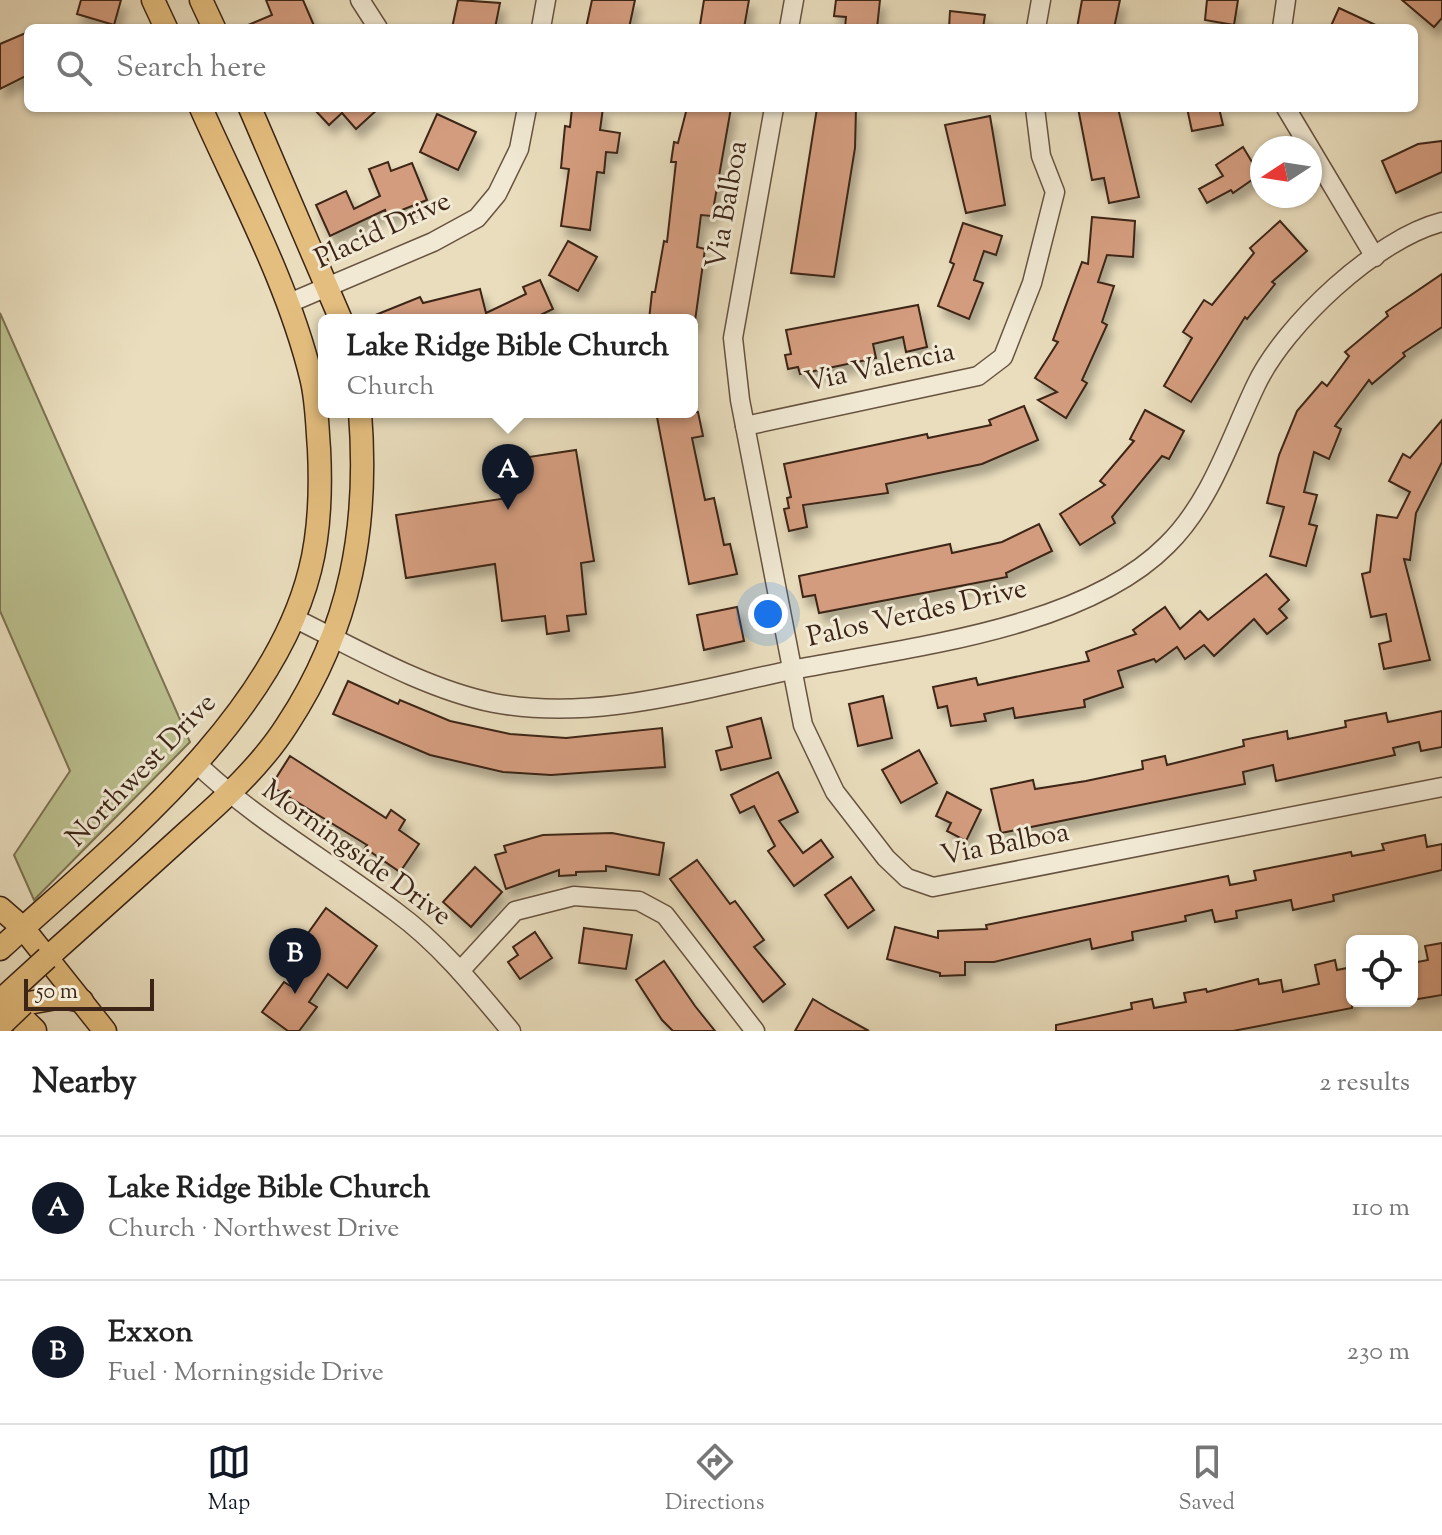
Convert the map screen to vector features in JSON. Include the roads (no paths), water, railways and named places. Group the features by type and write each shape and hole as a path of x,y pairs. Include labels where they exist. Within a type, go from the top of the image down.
{"highway":[{"path":"8,1001 33,1031"}],"main road":[{"path":"153,0 164,24"},
{"path":"201,0 212,24"},
{"name":"Northwest Drive","path":"0,949 95,864 242,709 294,618 310,570 318,526 320,473 312,379 287,304 203,112"},
{"path":"252,112 339,314"},
{"path":"0,1026 8,1001 47,958 228,794 287,725 333,637 351,578 363,504 360,418"},
{"path":"0,908 23,928 105,1031"},
{"path":"8,1001 62,997 82,1001"}],"street":[{"path":"360,0 375,24"},
{"path":"542,24 546,0"},
{"path":"790,24 794,0"},
{"path":"1037,24 1041,0"},
{"path":"1283,24 1286,0"},
{"name":"Placid Drive","path":"287,304 433,242 477,218 497,194 519,149 526,112"},
{"name":"Via Balboa","path":"773,112 733,338 745,426 803,725 835,792 886,858 907,878 933,887 1442,787"},
{"name":"Via Valencia","path":"745,426 978,376 1003,357 1032,283 1055,192 1041,156 1036,112"},
{"path":"1288,112 1375,257"},
{"name":"Palos Verdes Drive","path":"294,618 455,693 509,705 570,709 634,704 987,632 1049,613 1119,581 1166,547 1194,514 1258,381 1294,329 1334,289 1375,257 1406,238 1442,222"},
{"name":"Morningside Drive","path":"195,762 228,794 396,912 460,971 511,1031"},
{"path":"460,971 515,911 574,896 639,901 665,915 755,1031"}],"place":[{"name":"Lake Ridge Bible Church","path":"508,510"},
{"name":"Exxon","path":"295,994"}]}
